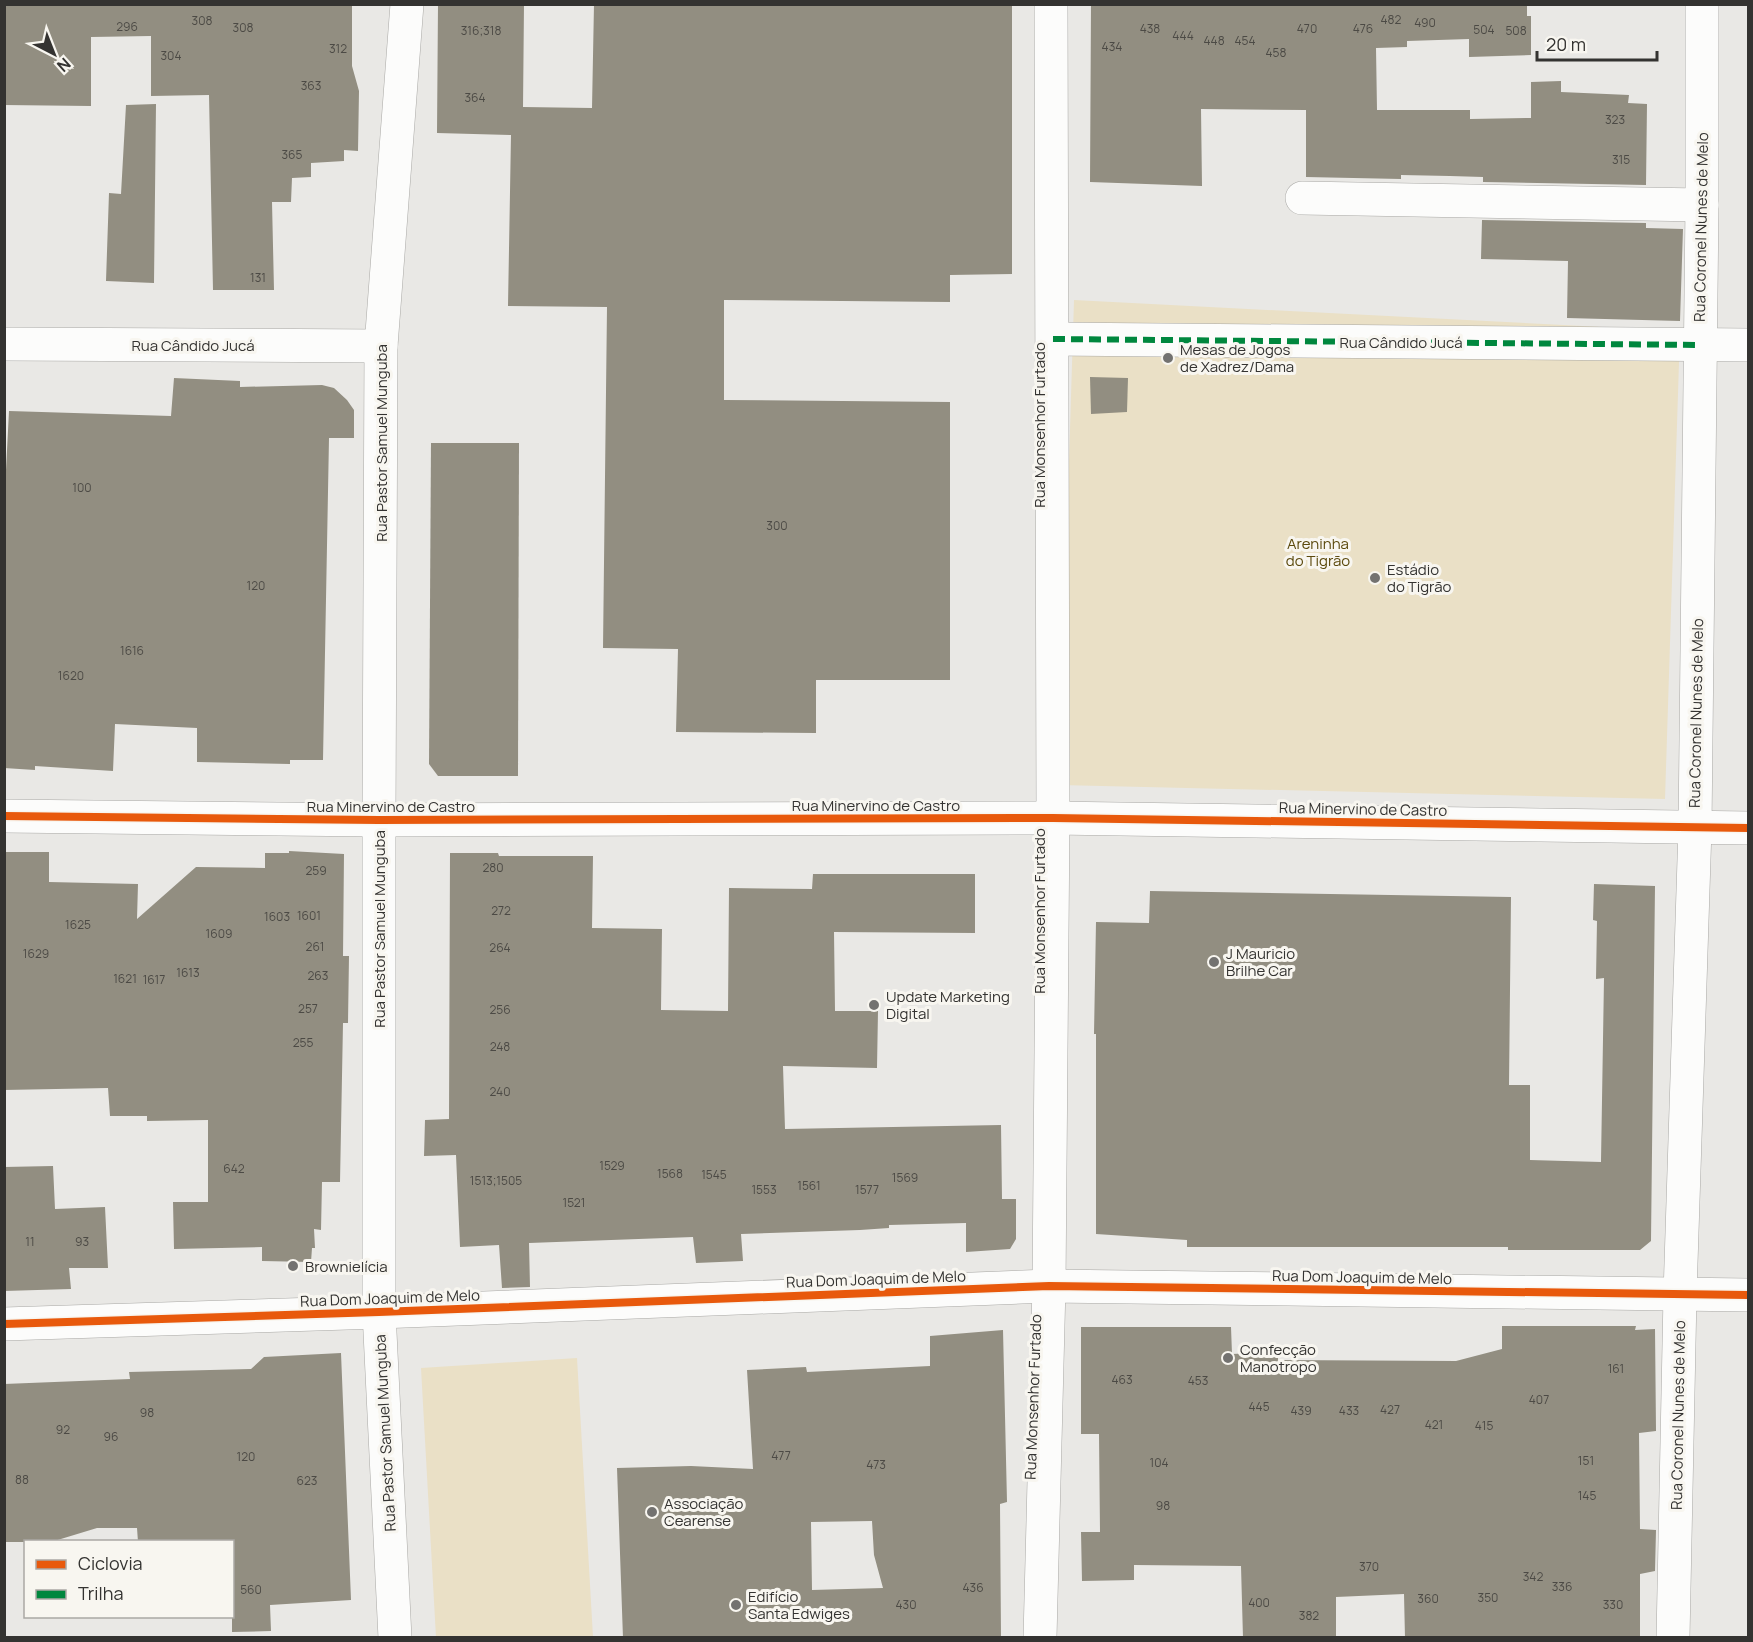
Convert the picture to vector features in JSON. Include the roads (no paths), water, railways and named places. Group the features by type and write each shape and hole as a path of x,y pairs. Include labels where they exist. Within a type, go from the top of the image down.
{"street":[{"name":"Rua Pastor Samuel Munguba","path":"395,1638 379,1312 378,820 381,346 407,4"},
{"name":"Rua Monsenhor Furtado","path":"1040,1638 1049,1286 1053,818 1051,4"},
{"name":"Rua Coronel Nunes de Melo","path":"1673,1638 1680,1295 1695,828 1702,4"},
{"path":"1302,198 1702,205"},
{"name":"Rua Cândido Jucá","path":"1053,339 1749,345"},
{"name":"Rua Cândido Jucá","path":"4,344 381,346"},
{"name":"Rua Minervino de Castro","path":"4,816 378,820 1053,818 1749,828"},
{"name":"Rua Dom Joaquim de Melo","path":"4,1324 1049,1286 1749,1295"}],"place":[{"name":"Mesas de Jogos de Xadrez/Dama","path":"1168,358"},
{"name":"Estádio do Tigrão","path":"1375,578"},
{"name":"J Mauricio Brilhe Car","path":"1214,962"},
{"name":"Update Marketing Digital","path":"874,1005"},
{"name":"Brownielícia","path":"293,1266"},
{"name":"Confecção Manotropo","path":"1228,1358"},
{"name":"Associação Cearense","path":"652,1512"},
{"name":"Edifício Santa Edwiges","path":"736,1605"}],"park label":[{"name":"Areninha do Tigrão","path":"1318,552"}]}
